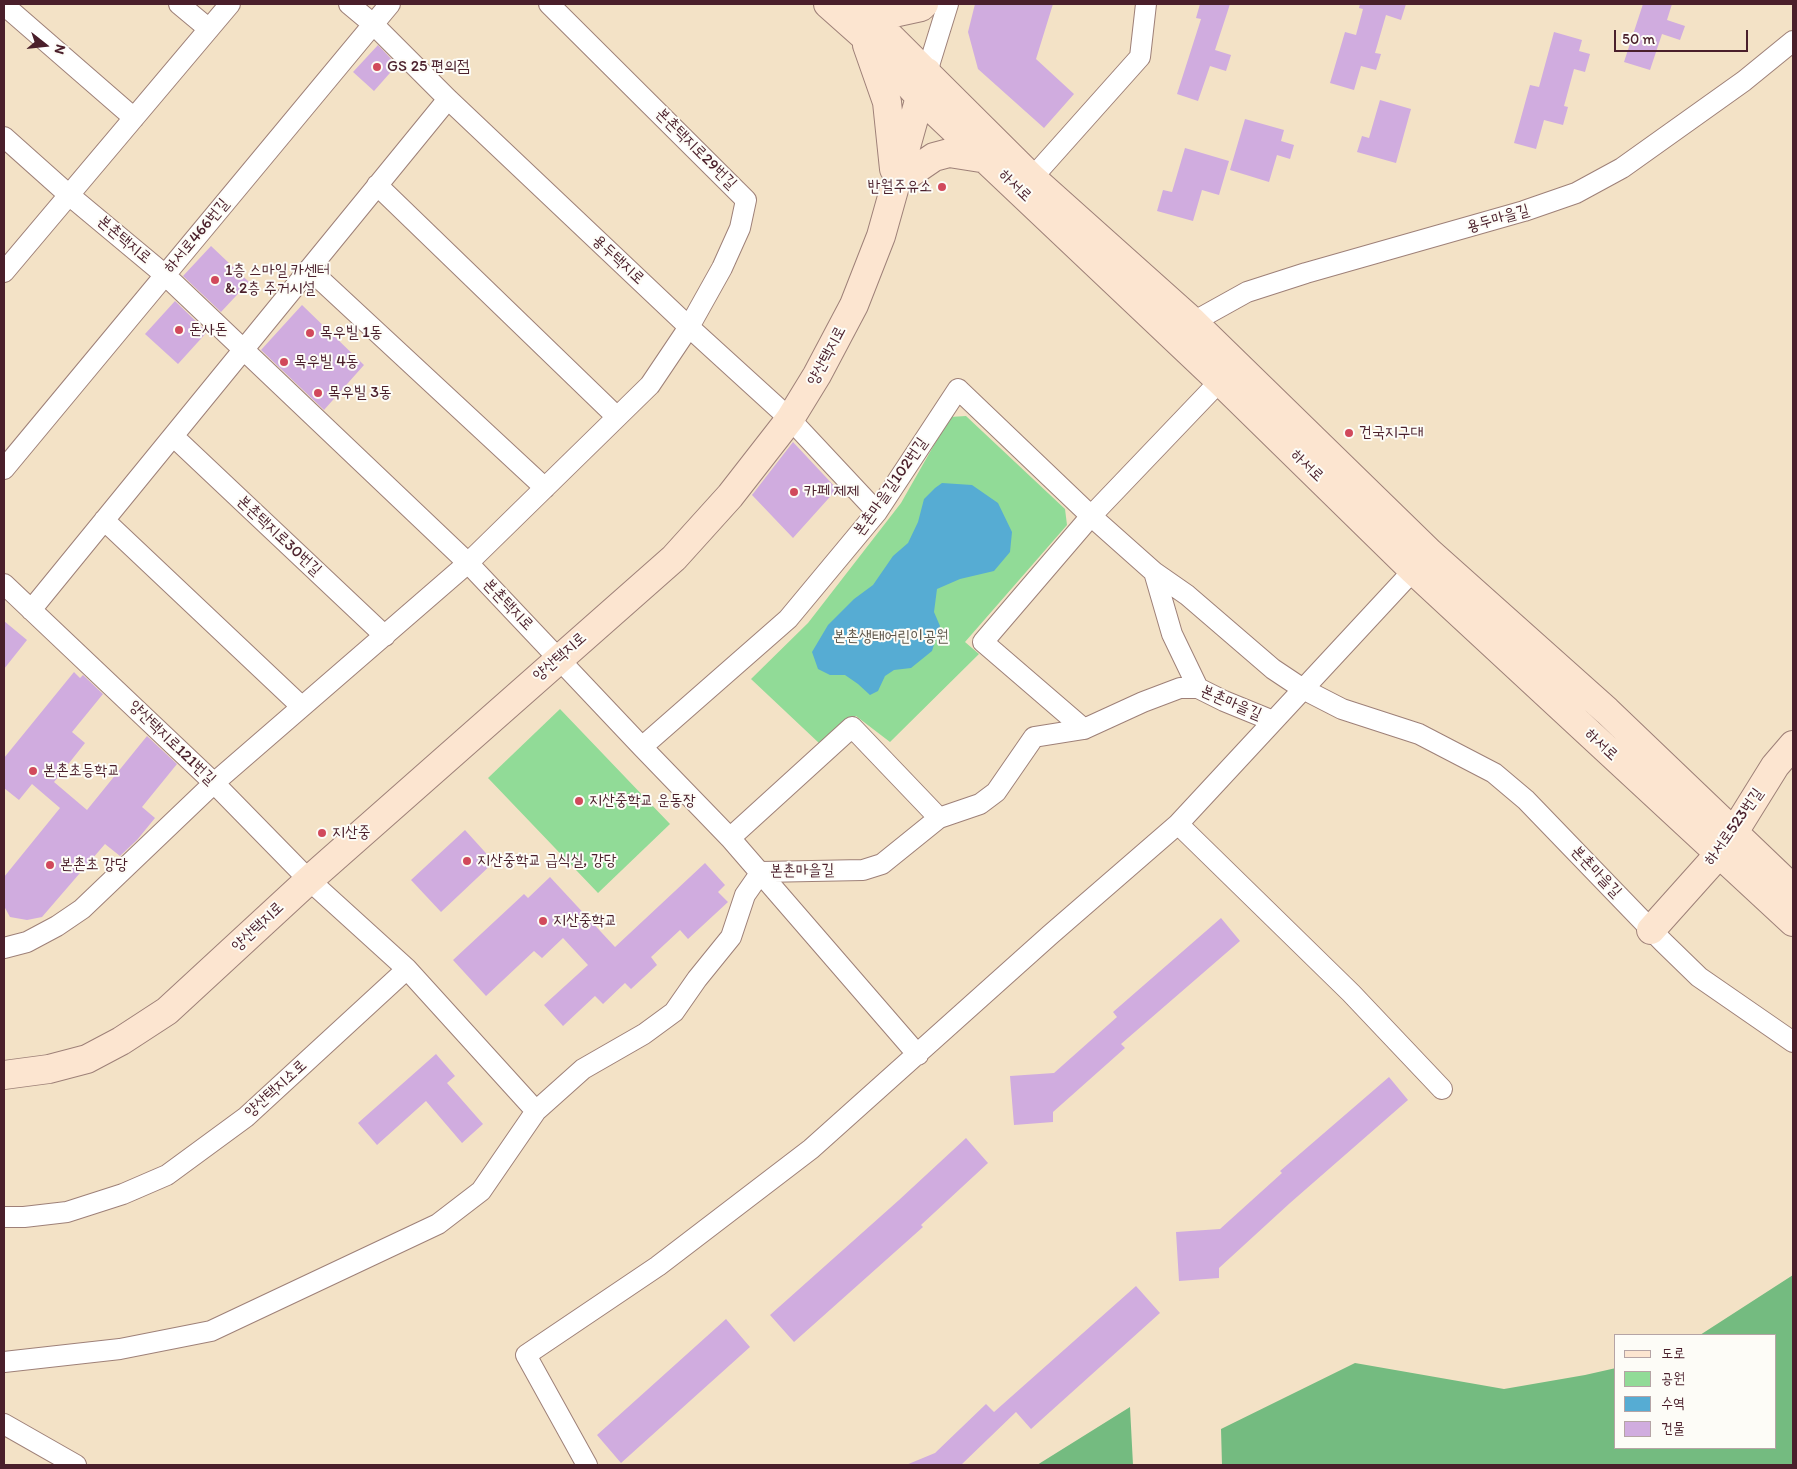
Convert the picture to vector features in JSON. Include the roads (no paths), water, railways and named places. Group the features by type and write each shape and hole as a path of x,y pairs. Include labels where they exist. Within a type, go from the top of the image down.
{"main road":[{"name":"하서로","path":"828,4 864,18 924,84 987,159 1184,330 1220,382 1421,561 1727,843 1793,922"},
{"path":"924,4 898,12 864,18 887,102 896,183 934,157 949,153 987,159"},
{"name":"하서로","path":"924,84 1032,178 1184,330 1421,561"},
{"name":"양산택지로","path":"4,1075 48,1069 87,1059 121,1042 167,1012 309,880 674,558 730,496 790,419 818,375 854,306 881,236 924,84"},
{"name":"하서로523번길","path":"1651,930 1727,843 1775,766 1793,745"},
{"name":"하서로","path":"1727,843 1793,889"}],"street":[{"path":"180,4 209,29"},
{"path":"4,272 230,4"},
{"name":"용두택지로","path":"349,4 689,327 790,419 877,512"},
{"name":"하서로466번길","path":"4,469 390,4"},
{"name":"본촌택지로29번길","path":"468,563 650,385 689,327 722,268 740,228 746,200 549,4"},
{"path":"924,84 948,4"},
{"path":"1032,178 1140,57 1146,4"},
{"path":"4,6 134,118"},
{"name":"용두마을길","path":"1184,330 1247,292 1306,273 1524,211 1576,193 1622,168 1744,81 1793,41"},
{"path":"31,610 448,99"},
{"name":"본촌택지로","path":"4,138 69,195 165,274 468,563 730,838 918,1055"},
{"path":"377,185 617,416"},
{"path":"309,269 545,488"},
{"path":"1084,729 983,642 1091,516 1220,382"},
{"name":"본촌마을길102번길","path":"642,747 788,618 877,512 958,389 1091,516 1154,572 1187,595 1273,669 1303,689"},
{"name":"본촌택지로30번길","path":"173,436 385,636"},
{"path":"104,520 301,706"},
{"path":"587,1465 526,1355 658,1266 803,1155 918,1055 1050,935 1178,824 1421,561"},
{"path":"4,948 27,942 57,926 82,909 214,783 468,563"},
{"path":"1154,572 1172,634 1198,688"},
{"name":"양산택지로121번길","path":"4,584 214,783 309,880"},
{"name":"본촌마을길","path":"4,1362 120,1349 211,1331 438,1224 481,1191 536,1111 584,1069 644,1034 674,1012 697,979 731,937 745,895 761,872 863,870 882,864 939,818 980,804 996,792 1034,737 1084,729 1143,702 1180,688 1198,688 1272,721"},
{"name":"본촌마을길","path":"1303,689 1342,709 1419,734 1494,773 1526,800 1699,977 1793,1042"},
{"path":"730,838 852,727 939,818"},
{"path":"1178,824 1351,993 1442,1089"},
{"path":"309,880 407,969 536,1111"},
{"name":"양산택지소로","path":"4,1217 24,1217 67,1212 123,1194 167,1176 246,1117 407,969"},
{"path":"4,1424 76,1465"}],"water":[{"path":"942,483 972,485 998,503 1012,532 1010,552 994,571 960,579 937,589 934,612 940,626 932,651 911,668 894,670 885,676 878,691 870,695 845,675 830,675 818,669 812,652 828,625 854,599 873,585 893,556 908,543 918,522 924,499"}],"place":[{"name":"GS 25 편의점","path":"377,67"},
{"name":"반월주유소","path":"942,187"},
{"name":"1층 스마일 카센터 & 2층 주거시설","path":"215,280"},
{"name":"돈사돈","path":"179,330"},
{"name":"목우빌 1동","path":"310,333"},
{"name":"목우빌 4동","path":"284,362"},
{"name":"목우빌 3동","path":"318,393"},
{"name":"건국지구대","path":"1349,433"},
{"name":"카페 제제","path":"794,492"},
{"name":"본촌초등학교","path":"33,771"},
{"name":"지산중학교 운동장","path":"579,801"},
{"name":"지산중","path":"322,833"},
{"name":"지산중학교 급식실, 강당","path":"467,861"},
{"name":"본촌초 강당","path":"50,865"},
{"name":"지산중학교","path":"543,921"}],"park label":[{"name":"본촌생태어린이공원","path":"891,637"}]}
